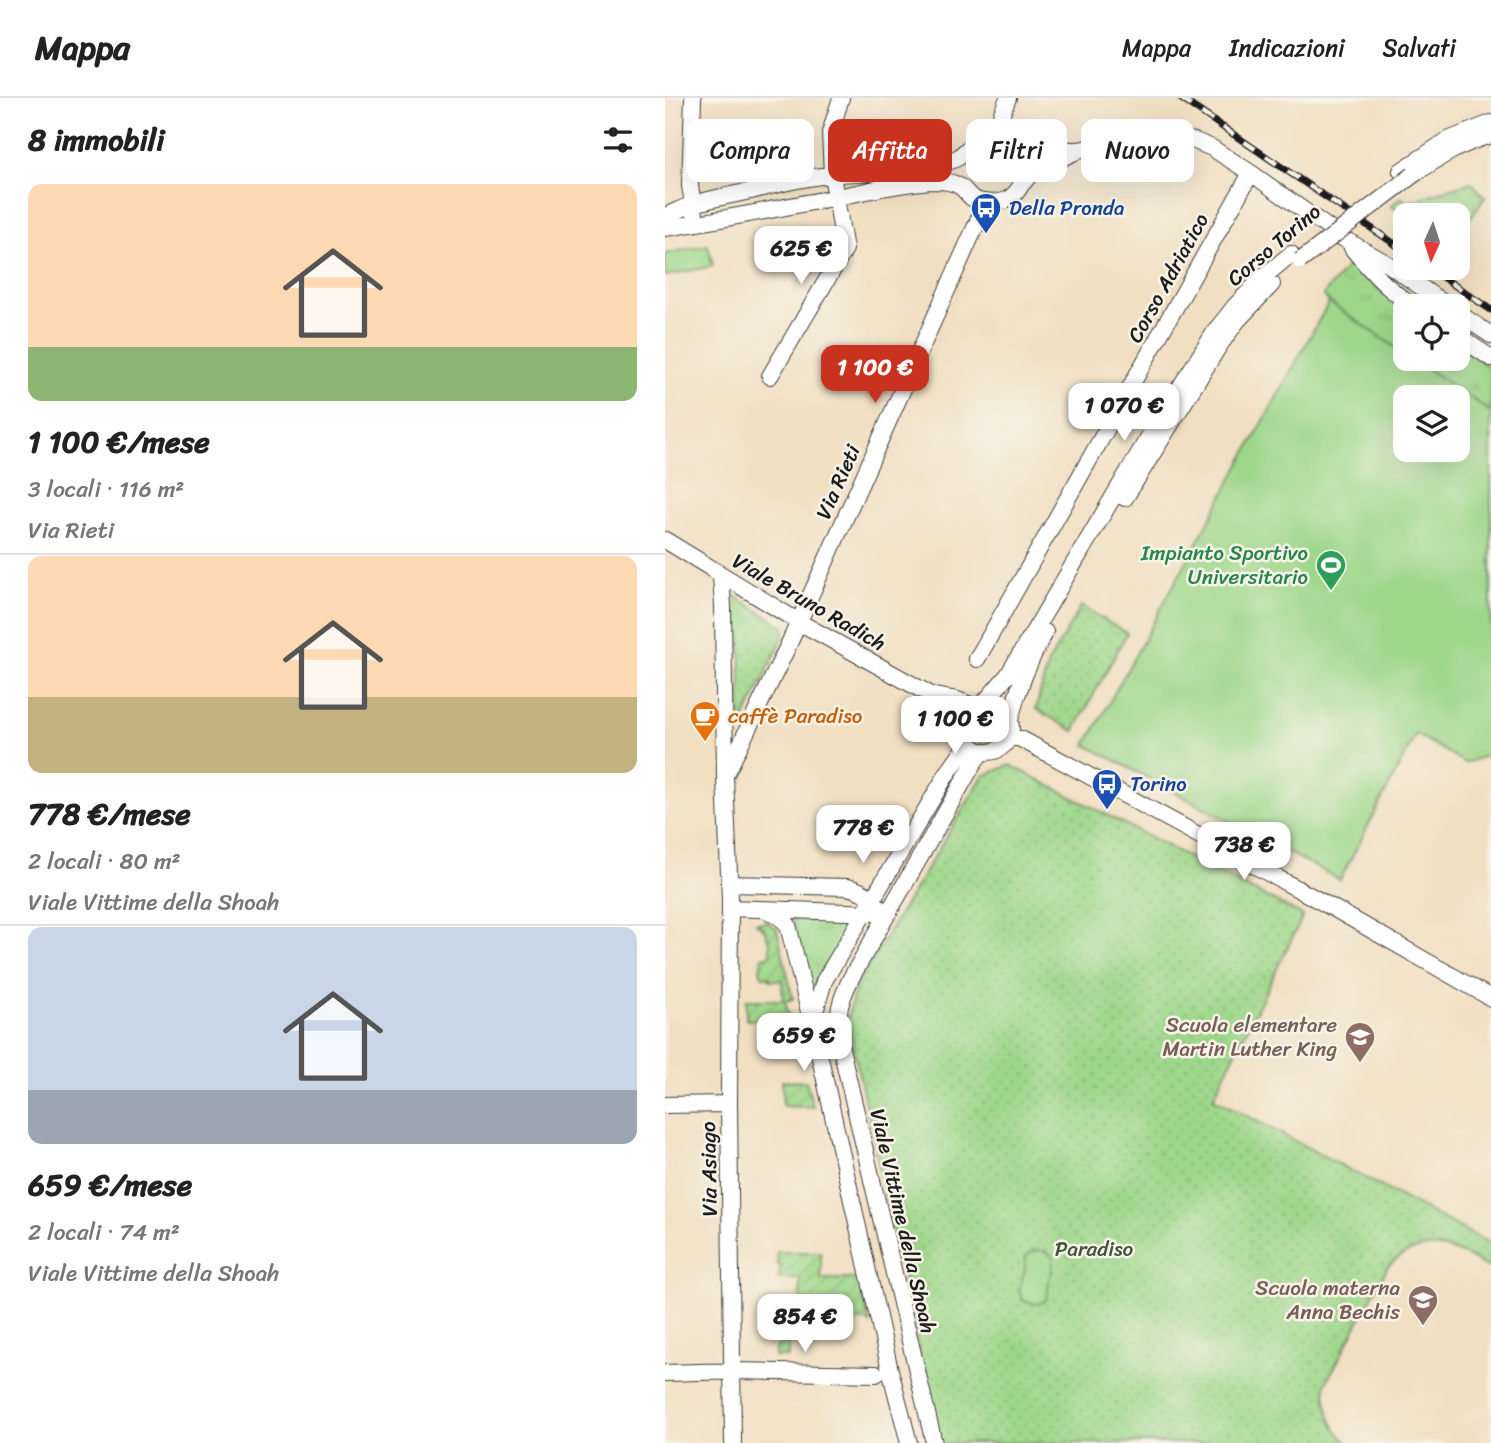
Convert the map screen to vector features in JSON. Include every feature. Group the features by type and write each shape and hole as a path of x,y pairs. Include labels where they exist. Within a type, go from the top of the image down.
{"street":[{"path":"694,98 690,186 696,224"},
{"path":"834,119 841,98"},
{"path":"1000,119 1008,98"},
{"name":"Corso Torino","path":"979,706 1008,675 1154,428 1216,330 1235,306 1253,287 1296,258 1448,140 1491,123"},
{"path":"1067,150 1168,135 1179,136 1212,148 1431,294"},
{"name":"Corso Torino","path":"1407,173 1465,144 1491,135"},
{"path":"952,159 966,150"},
{"path":"960,156 960,179 970,197 977,201 998,202 1008,199 1016,192 1033,171 1078,150"},
{"name":"Corso Adriatico","path":"977,659 1251,173"},
{"path":"665,216 694,204 803,178 828,175"},
{"path":"665,228 880,188 936,181 963,188"},
{"path":"771,376 845,249 833,182"},
{"name":"Via Rieti","path":"725,777 799,622 986,202"},
{"path":"1345,239 1369,270 1394,294"},
{"name":"Corso Torino","path":"1010,728 1017,690 1038,645 1120,507 1219,346 1237,321 1296,258"},
{"path":"1470,321 1491,335"},
{"path":"1470,344 1491,358"},
{"name":"Viale Bruno Radich","path":"665,540 799,622 933,696 962,727"},
{"name":"Via Rieti","path":"721,576 729,897"},
{"name":"Viale Bruno Radich","path":"933,696 979,706"},
{"path":"1010,728 1003,746 994,751 976,747 962,727 969,711 979,706 996,705 1003,710 1010,728 1021,739 1333,908 1491,998"},
{"name":"Viale Vittime della Shoah","path":"934,1443 837,1024 842,996 879,912 890,870 947,774 976,747"},
{"name":"Viale Vittime della Shoah","path":"812,1022 824,981 879,912 975,761 976,747"},
{"path":"729,897 846,887 867,883 890,870"},
{"path":"846,887 861,891 879,912"},
{"path":"729,897 764,909 879,912"},
{"name":"Via Asiago","path":"729,897 729,1104 734,1371"},
{"name":"Viale Vittime della Shoah","path":"764,909 780,917 788,925 891,1378 909,1443"},
{"path":"665,1105 729,1104"},
{"path":"733,1443 734,1371"},
{"path":"665,1373 734,1371 876,1374"}],"green space":[{"path":"1471,182 1485,197 1470,219 1470,203 1394,203 1401,197 1408,202"},
{"path":"708,245 713,266 665,276 665,254"},
{"path":"1352,261 1393,301 1393,346 1329,302 1323,295"},
{"name":"Impianto Sportivo Universitario","path":"1329,302 1393,346 1393,371 1431,371 1451,385 1393,385 1393,462 1470,462 1470,398 1491,412 1491,754 1465,763 1416,734 1340,880 1086,745"},
{"path":"1470,353 1491,368 1491,412 1470,398 1470,385 1451,385 1431,371 1470,371"},
{"path":"727,596 735,596 784,627 784,636 740,728 741,635 726,627"},
{"path":"1081,606 1127,633 1074,731 1036,709 1048,663"},
{"name":"Paradiso","path":"1010,765 1303,916 1213,1098 1491,1244 1491,1269 1464,1255 1440,1247 1415,1250 1388,1266 1325,1385 1330,1417 1337,1431 1348,1443 939,1443 847,1019 856,986 983,776"},
{"path":"854,919 811,995 792,920"},
{"path":"767,921 777,929 793,999 785,1001 797,1048 771,1048 770,1020 746,1020 746,1000 783,1000 782,980 770,980 770,977 763,977 761,972 763,956 770,956 770,943 764,929 756,923"},
{"path":"782,1081 806,1081 813,1107 783,1106"},
{"path":"1039,1250 1051,1255 1053,1263 1046,1300 1038,1304 1023,1301 1019,1289 1026,1257"},
{"path":"777,1252 821,1252 821,1279 859,1279 870,1324 865,1321 842,1321 842,1307 800,1307 800,1279 778,1279 781,1266 777,1264"},
{"path":"789,1332 788,1357 775,1357 775,1349"}],"railway":[{"path":"1180,98 1393,243"},
{"path":"1447,280 1491,310"}],"place":[{"name":"Della Pronda","path":"986,235"},
{"name":"Impianto Sportivo Universitario","path":"1331,592"},
{"name":"caffè Paradiso","path":"705,743"},
{"name":"Torino","path":"1107,811"},
{"name":"Scuola elementare Martin Luther King","path":"1360,1064"},
{"name":"Scuola materna Anna Bechis","path":"1423,1327"}]}
